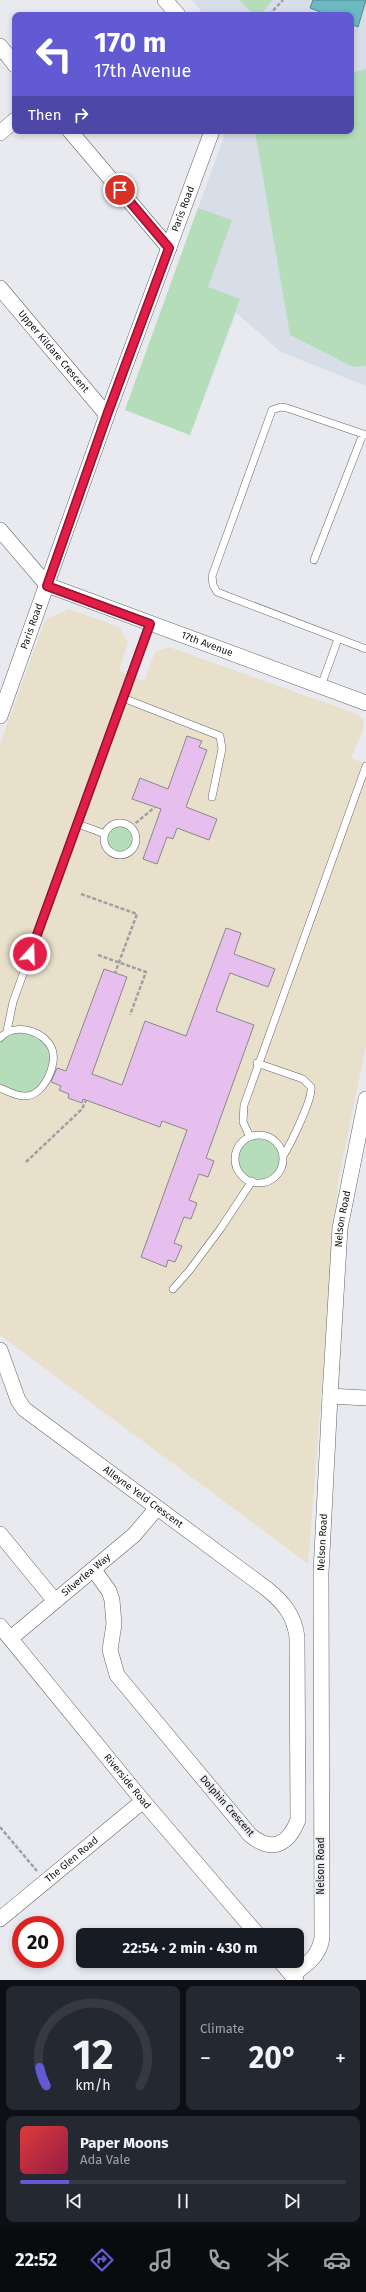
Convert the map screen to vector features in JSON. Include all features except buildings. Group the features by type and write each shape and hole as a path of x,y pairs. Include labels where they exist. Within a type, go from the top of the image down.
{"street":[{"path":"165,0 175,12"},
{"path":"0,46 12,60"},
{"path":"0,133 12,123"},
{"path":"73,134 169,248"},
{"name":"Paris Road","path":"0,716 107,415 211,134"},
{"name":"Upper Kildare Crescent","path":"0,288 107,415"},
{"path":"1,533 47,586"},
{"name":"17th Avenue","path":"47,586 366,703"},
{"name":"Nelson Road","path":"294,1977 319,1951 322,1938 321,1573 330,1396 340,1228 366,1100"},
{"name":"Alleyne Yeld Crescent","path":"0,1350 18,1400 24,1409 282,1602 295,1623 297,1637"},
{"path":"330,1396 366,1398"},
{"name":"Silverlea Way","path":"11,1638 134,1535 157,1508"},
{"path":"0,1534 55,1601"},
{"name":"Dolphin Crescent","path":"94,1570 109,1591 112,1600 114,1624 110,1650 117,1675 250,1835 260,1843 271,1846 282,1842 293,1834 298,1820 297,1637"},
{"name":"Riverside Road","path":"0,1626 143,1801 252,1928"},
{"name":"The Glen Road","path":"0,1920 143,1801"},
{"path":"286,1968 294,1977"}],"lane":[{"path":"314,560 365,434 281,407 272,410 212,576 213,585 218,592 366,649"},
{"path":"8,1031 13,1002 150,624"},
{"path":"320,686 338,639"},
{"path":"123,698 220,736 222,749 212,796"},
{"path":"250,1137 243,1122 242,1111 257,1063 366,766"},
{"path":"122,823 131,827 135,832 136,842 131,851 122,856 111,853 105,844 105,834 111,826 122,823"},
{"path":"78,824 105,834"},
{"path":"0,1038 8,1031 22,1029 41,1036 52,1050 53,1061 44,1085 38,1092 28,1096 20,1096 0,1088"},
{"path":"257,1063 303,1079 311,1087 311,1095 296,1131 283,1156 279,1172 274,1177 267,1181 252,1181 240,1173 235,1160 239,1146 250,1137 257,1135 271,1138 277,1143 283,1156"},
{"path":"173,1289 221,1228 252,1181"}],"path":[{"path":"272,12 282,0"},
{"path":"131,827 155,807"},
{"path":"81,894 137,914 115,973"},
{"path":"98,955 146,972 130,1015"},
{"path":"26,1162 82,1109 86,1100"},
{"path":"0,1827 45,1882"}],"shaded area":[{"path":"192,0 366,0 366,386 281,352 236,313 190,435 125,410 225,134 354,134 354,12 202,12"},
{"path":"69,609 119,627 128,642 119,671 144,681 155,652 169,647 357,714 364,720 363,730 351,758 366,764 366,1046 338,1181 308,1564 0,1335 0,744 45,620"}],"green space":[{"path":"239,0 273,0 263,12 251,12"},
{"path":"366,69 366,366 353,367 290,335 256,134 354,134 354,72"},
{"path":"198,208 232,220 208,287 240,299 190,435 125,410"},
{"path":"117,823 123,823 133,830 136,839 135,845 129,852 123,855 117,855 107,848 104,842 104,836 111,826"},
{"path":"22,1029 48,1043 53,1061 44,1085 28,1096 0,1088 0,1038"},
{"path":"259,1135 268,1137 276,1142 281,1150 283,1159 281,1168 276,1176 268,1181 259,1183 250,1181 242,1176 237,1168 235,1159 237,1150 242,1142 250,1137"}],"water":[{"path":"313,0 366,0 358,27 354,25 354,12 320,12 310,8"}],"route":[{"path":"30,954 150,624 47,586 107,415 169,248 120,190"}]}
